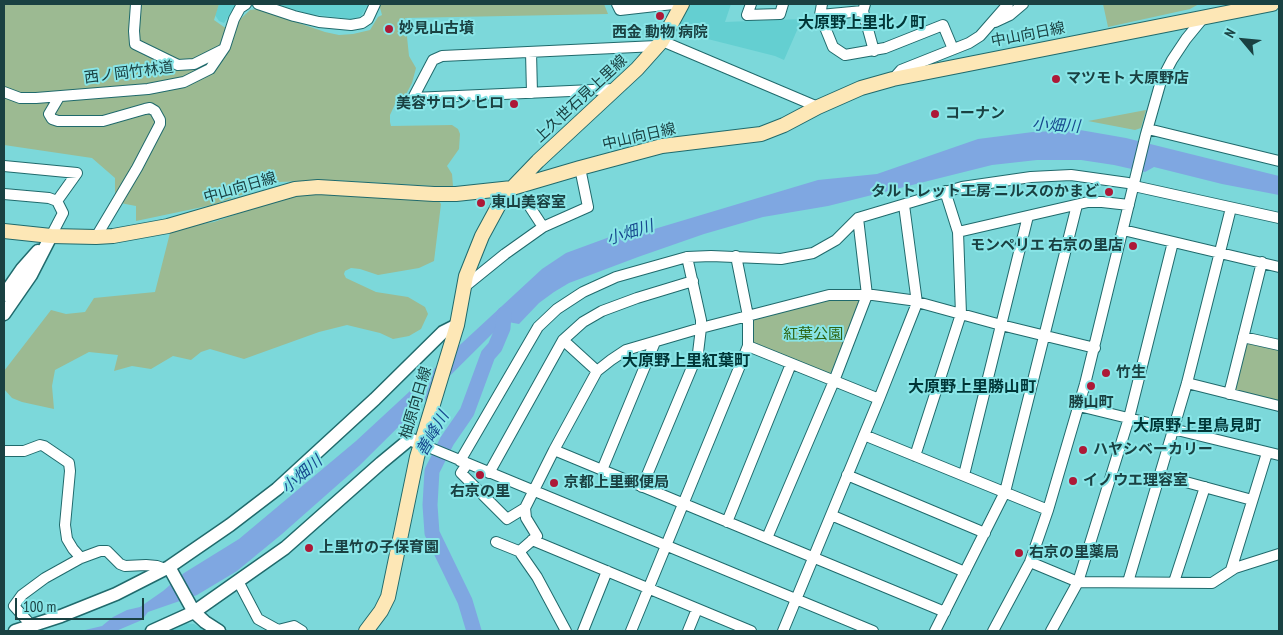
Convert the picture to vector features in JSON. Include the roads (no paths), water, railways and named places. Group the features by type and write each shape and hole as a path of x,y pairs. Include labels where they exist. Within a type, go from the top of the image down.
{"main road":[{"name":"上久世石見上里線","path":"512,188 660,44 678,4"},
{"path":"1204,16 1215,4"},
{"name":"中山向日線","path":"4,231 51,236 114,236 168,226 295,189 318,187 434,194 456,194 512,188 662,146 761,134 861,88 893,79 1272,4"},
{"name":"柚原向日線","path":"366,631 381,611 390,591 404,511 421,444 457,325 469,265 501,201 512,188"}],"street":[{"path":"136,4 135,44 178,65 194,64 223,50"},
{"name":"西ノ岡竹林道","path":"4,92 20,98 59,97 96,92 148,89 184,82 210,69 223,50 240,8 246,4"},
{"path":"258,4 319,22 351,25 362,23 368,19 375,4"},
{"path":"617,4 620,10 639,5 678,4"},
{"path":"751,4 746,15 780,14 783,4"},
{"path":"822,4 820,15 833,47 845,55 885,48 942,25 953,49"},
{"path":"893,79 902,70 970,43 980,36 1008,4"},
{"path":"991,24 1010,16 1023,4"},
{"path":"820,15 864,7 874,50"},
{"path":"993,631 1030,562 1048,510 1095,348 1147,131 1161,81 1186,39 1204,16"},
{"path":"615,89 413,98 433,60 442,56 660,44 736,71 818,107"},
{"path":"531,52 532,93"},
{"path":"59,97 49,114 52,119 58,121 103,122 150,108 160,120 160,124 137,168 96,237"},
{"path":"1147,131 1279,161"},
{"path":"4,166 78,173 57,201"},
{"path":"463,288 505,254 543,227 588,207 580,168"},
{"path":"1095,348 910,300 867,294 829,295 701,328 626,350 611,360 597,371 525,508 507,519 461,473 464,462 538,327 557,309 584,292 616,277 686,258 736,256 781,259 813,253 836,240 858,218 945,191 1006,180 1071,175 1135,183 1231,208 1279,218"},
{"path":"915,456 961,314 958,232 945,191"},
{"path":"4,194 49,198 57,201 63,213 31,275 4,314"},
{"path":"958,232 1093,201 1129,205"},
{"path":"528,204 543,227"},
{"path":"783,631 879,399 916,303 904,205"},
{"path":"935,631 1005,492 1077,205"},
{"path":"1128,582 1187,383 1231,208"},
{"path":"964,476 1028,216"},
{"path":"767,538 834,381 867,294 858,218"},
{"path":"1123,230 1279,266"},
{"path":"4,295 22,269 51,236"},
{"path":"1051,631 1078,582 1128,418 1173,242"},
{"path":"631,631 748,346 748,316 736,256"},
{"path":"642,487 698,353 701,320 686,258"},
{"path":"1229,394 1262,262"},
{"path":"489,473 562,340 583,322 602,311 693,281"},
{"path":"15,631 116,594 167,568 230,526 277,488 375,399 443,332 457,325"},
{"path":"1243,337 1279,345"},
{"path":"562,340 597,371"},
{"path":"602,470 655,342"},
{"path":"748,346 879,399"},
{"path":"727,522 791,364"},
{"path":"1187,383 1279,406"},
{"path":"1079,406 1279,455"},
{"path":"864,435 1048,510"},
{"path":"152,631 194,612 285,548 381,463 410,440 873,631"},
{"path":"4,451 24,451 40,445 69,463 70,471 65,525 67,539 72,549 81,558"},
{"path":"554,450 945,612"},
{"path":"1231,570 1267,453"},
{"path":"848,475 985,533"},
{"path":"1160,475 1252,500"},
{"path":"1174,582 1204,487"},
{"path":"521,552 537,536 526,518 525,508"},
{"path":"831,515 965,572"},
{"path":"532,540 697,609 737,629 751,631"},
{"path":"496,542 521,552 537,577 566,631"},
{"path":"32,626 14,606 22,596 45,578 81,558 100,551 107,551 120,564 125,566 146,565 167,568 194,612 219,631"},
{"path":"1030,562 1078,582 1212,583 1231,570 1279,554"},
{"path":"583,631 607,571"},
{"path":"238,581 258,619 278,630 294,626 302,631"},
{"path":"688,631 697,609"}],"water":[{"name":"小畑川","path":"1080,130 1126,138 1279,176 1279,195 1222,184 1154,167 1145,172 1081,160 1037,160 992,165 828,206 763,217 704,234 638,257 569,283 539,303 519,324 508,322 493,333 359,466 237,571 197,595 148,612 142,620 116,631 81,631 102,626 113,617 127,610 140,607 184,573 239,539 356,441 542,269 566,253 626,231 651,230 818,180 877,174 978,139 1033,132"}],"waterway":[{"name":"善峰川","path":"474,631 465,601 432,533 430,505 432,471 447,441 467,412 488,355 495,347 503,328 504,314"}],"place":[{"name":"西金 動物 病院","path":"660,16"},
{"name":"妙見山古墳","path":"389,29"},
{"name":"マツモト 大原野店","path":"1056,79"},
{"name":"美容サロン ヒロ","path":"514,104"},
{"name":"コーナン","path":"935,114"},
{"name":"タルトレット工房 ニルスのかまど","path":"1109,192"},
{"name":"東山美容室","path":"481,203"},
{"name":"モンペリエ 右京の里店","path":"1133,246"},
{"name":"竹生","path":"1106,373"},
{"name":"勝山町","path":"1091,386"},
{"name":"ハヤシベーカリー","path":"1083,450"},
{"name":"右京の里","path":"480,475"},
{"name":"イノウエ理容室","path":"1073,481"},
{"name":"京都上里郵便局","path":"554,483"},
{"name":"上里竹の子保育園","path":"309,548"},
{"name":"右京の里薬局","path":"1019,553"}],"district":[{"name":"大原野上里北ノ町","path":"862,23"},
{"name":"大原野上里紅葉町","path":"686,361"},
{"name":"大原野上里勝山町","path":"972,387"},
{"name":"大原野上里鳥見町","path":"1197,426"}],"park label":[{"name":"紅葉公園","path":"813,335"}]}
